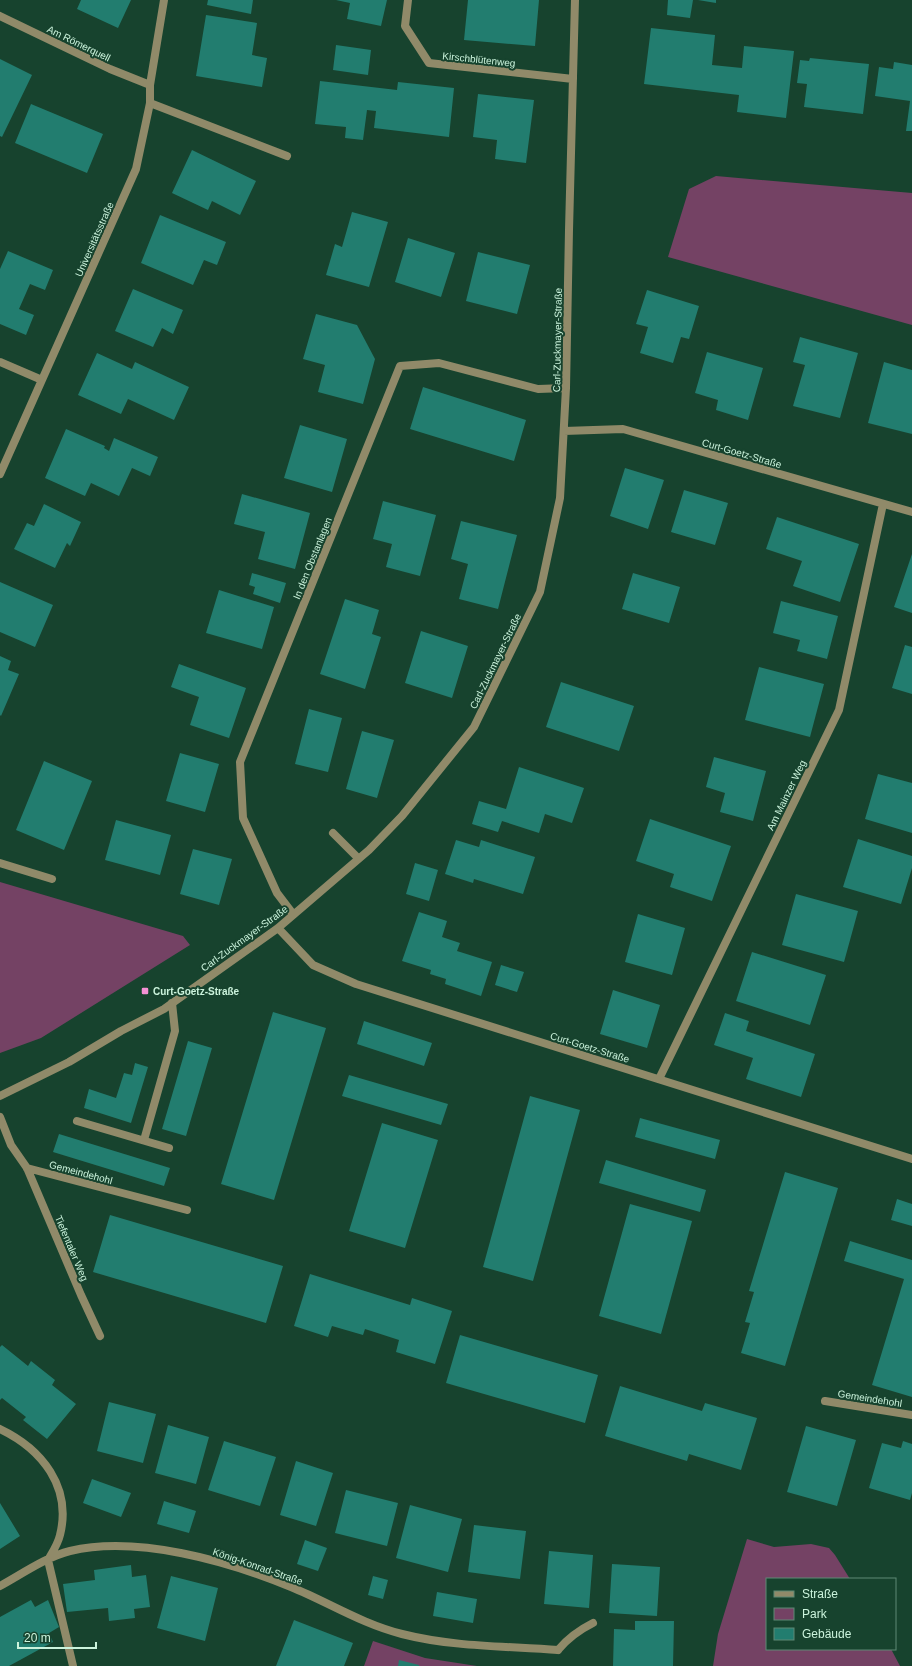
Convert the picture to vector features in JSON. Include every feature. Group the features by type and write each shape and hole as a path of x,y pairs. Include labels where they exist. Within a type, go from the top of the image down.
{"street":[{"name":"Universitätsstraße","path":"0,474 136,169 150,103 150,85 164,0"},
{"name":"Kirschblütenweg","path":"408,0 405,26 429,64 573,79"},
{"name":"Carl-Zuckmayer-Straße","path":"0,1096 69,1062 172,1003 278,928 369,850 402,816 474,727 540,592 560,498 566,388 568,230 575,0"},
{"name":"Am Römerquell","path":"0,16 110,69 150,85"},
{"path":"150,103 287,156"},
{"path":"0,362 42,380"},
{"name":"In den Obstanlagen","path":"293,914 277,893 243,818 240,762 400,366 439,363 538,389 566,388"},
{"name":"Curt-Goetz-Straße","path":"564,431 623,429 912,512"},
{"name":"Am Mainzer Weg","path":"659,1079 839,710 883,504"},
{"path":"333,833 358,858"},
{"path":"0,863 52,879"},
{"name":"Curt-Goetz-Straße","path":"278,928 314,965 356,984 912,1159"},
{"path":"144,1140 175,1031 172,1003"},
{"path":"0,1117 11,1145 27,1168"},
{"path":"77,1120 169,1148"},
{"name":"Gemeindehohl","path":"27,1168 187,1210"},
{"name":"Tiefentaler Weg","path":"27,1168 100,1336"},
{"name":"Gemeindehohl","path":"825,1401 912,1415"},
{"path":"0,1429 15,1436 36,1453 47,1465 61,1496 63,1516 60,1537 48,1560 73,1666"},
{"name":"König-Konrad-Straße","path":"0,1586 48,1560 69,1551 91,1548 136,1546 169,1550 249,1572 284,1584 371,1625 402,1634 448,1643 558,1650 565,1641 578,1631 593,1623"}],"green space":[{"path":"716,176 912,193 912,325 668,257 689,189"},
{"path":"0,882 183,936 190,945 41,1038 0,1053"},
{"path":"747,1539 774,1547 811,1544 829,1548 849,1578 766,1578 766,1650 892,1650 900,1666 713,1666 718,1634"},
{"path":"373,1641 425,1658 477,1666 364,1666"}],"building":[{"path":"81,0 131,0 118,28 77,9"},
{"path":"208,0 253,0 251,14 207,5"},
{"path":"336,0 387,0 381,26 347,19 350,3"},
{"path":"468,0 539,0 535,46 464,40"},
{"path":"668,0 693,0 690,18 667,15"},
{"path":"698,0 716,0 716,3"},
{"path":"206,15 257,23 252,55 267,58 262,87 196,76"},
{"path":"651,28 715,35 712,65 742,68 744,46 794,51 786,118 737,112 739,95 644,84"},
{"path":"336,45 371,50 368,75 333,70"},
{"path":"810,58 869,64 863,114 804,107 807,84 797,83 800,60 809,61"},
{"path":"0,59 32,75 2,137 0,136"},
{"path":"894,62 912,65 912,131 906,131 910,101 875,96 879,67 893,69"},
{"path":"320,81 397,90 398,82 454,88 449,137 374,128 376,111 367,110 363,140 345,138 346,127 315,124"},
{"path":"478,94 534,100 526,163 495,159 497,140 473,137"},
{"path":"31,104 103,134 87,173 15,143"},
{"path":"192,150 256,181 240,215 212,201 208,210 172,193"},
{"path":"352,212 388,222 369,287 326,275 335,244 342,247"},
{"path":"160,215 226,242 217,265 204,260 193,285 141,263"},
{"path":"408,238 455,253 441,297 395,282"},
{"path":"8,251 53,270 45,290 30,284 19,309 34,315 26,335 0,324 0,269"},
{"path":"478,252 530,265 517,314 466,301"},
{"path":"133,289 183,310 173,334 162,328 153,347 115,331"},
{"path":"647,290 699,306 689,339 681,337 673,363 640,353 648,327 636,324"},
{"path":"316,314 357,325 375,359 363,404 318,392 325,365 303,359"},
{"path":"800,337 858,353 840,418 793,406 805,365 793,362"},
{"path":"707,352 763,368 748,420 716,410 718,400 695,393"},
{"path":"97,353 132,369 135,362 189,387 174,420 128,399 121,414 78,395"},
{"path":"884,362 912,370 912,434 868,423"},
{"path":"423,387 526,420 514,461 410,429"},
{"path":"300,425 347,439 332,492 284,478"},
{"path":"66,429 105,446 104,448 109,451 114,438 158,457 150,476 132,468 119,496 91,483 85,496 45,478"},
{"path":"625,468 664,480 648,529 610,516"},
{"path":"684,490 728,503 715,545 671,532"},
{"path":"242,494 310,513 295,569 258,559 265,532 234,524"},
{"path":"383,501 436,515 420,576 386,567 392,544 373,539"},
{"path":"44,504 81,522 70,546 67,543 55,568 14,549 27,523 34,526"},
{"path":"777,517 859,544 840,602 793,586 802,561 766,549"},
{"path":"461,521 517,535 498,609 459,599 468,564 451,559"},
{"path":"912,554 912,613 894,607"},
{"path":"252,573 286,583 280,603 253,594 255,587 249,585"},
{"path":"633,573 680,587 669,623 622,609"},
{"path":"0,582 53,605 35,647 0,632"},
{"path":"219,590 274,607 262,649 206,633"},
{"path":"345,599 379,610 372,634 381,637 365,689 320,674"},
{"path":"781,601 838,616 827,659 797,651 800,640 773,633"},
{"path":"421,631 468,646 452,698 405,683"},
{"path":"905,645 912,647 912,694 892,688"},
{"path":"0,656 11,661 8,670 19,674 1,716 0,715"},
{"path":"179,664 246,688 229,738 190,725 199,697 171,687"},
{"path":"759,667 824,684 810,737 745,720"},
{"path":"561,682 634,706 619,751 546,727"},
{"path":"309,709 342,718 328,772 295,764"},
{"path":"362,731 394,740 377,798 346,789"},
{"path":"180,753 219,764 205,812 166,801"},
{"path":"714,757 766,771 753,821 720,812 725,793 706,787"},
{"path":"44,761 92,781 64,850 16,830"},
{"path":"519,767 584,788 572,823 545,814 539,833 502,821 498,832 472,824 479,801 506,809"},
{"path":"878,774 912,783 912,833 865,819"},
{"path":"650,819 731,846 712,901 670,887 674,874 636,861"},
{"path":"116,820 171,835 160,875 105,860"},
{"path":"858,839 912,856 912,868 901,904 843,887"},
{"path":"456,840 479,847 481,840 535,857 523,894 474,879 473,883 445,874"},
{"path":"193,849 232,859 219,905 180,894"},
{"path":"415,863 438,870 429,901 406,894"},
{"path":"796,894 858,911 844,962 782,945"},
{"path":"419,912 447,921 442,937 460,943 457,951 492,962 481,996 445,984 446,979 430,974 431,970 402,961"},
{"path":"638,914 685,928 672,975 625,962"},
{"path":"752,952 826,975 810,1025 736,1001"},
{"path":"501,965 524,972 517,992 495,985"},
{"path":"613,990 660,1005 647,1048 600,1034"},
{"path":"273,1012 326,1028 274,1200 221,1184"},
{"path":"725,1013 749,1021 746,1031 815,1054 801,1097 746,1079 753,1058 714,1045"},
{"path":"364,1021 432,1043 424,1066 357,1044"},
{"path":"188,1041 212,1048 186,1136 162,1129"},
{"path":"135,1063 148,1067 131,1123 84,1108 89,1089 116,1098 124,1073 132,1075"},
{"path":"349,1075 448,1104 441,1125 342,1096"},
{"path":"530,1096 580,1110 533,1281 483,1267"},
{"path":"640,1118 720,1140 715,1159 635,1137"},
{"path":"382,1123 438,1140 405,1248 349,1231"},
{"path":"59,1134 170,1168 164,1186 53,1152"},
{"path":"606,1160 706,1190 700,1212 599,1183"},
{"path":"785,1172 838,1188 785,1366 741,1353 750,1323 745,1322 754,1292 749,1291"},
{"path":"897,1199 912,1204 912,1226 891,1220"},
{"path":"630,1204 692,1221 661,1334 599,1316"},
{"path":"110,1215 283,1266 266,1323 93,1272"},
{"path":"850,1241 912,1260 912,1397 872,1385 904,1279 844,1261"},
{"path":"310,1274 410,1305 412,1298 452,1311 435,1364 396,1352 399,1340 365,1329 363,1335 332,1326 328,1337 294,1326"},
{"path":"460,1335 598,1375 585,1423 446,1383"},
{"path":"2,1345 28,1366 31,1361 55,1380 52,1385 76,1404 47,1439 23,1420 26,1417 2,1398 0,1400 0,1347"},
{"path":"620,1386 702,1411 705,1403 757,1418 741,1470 689,1454 687,1461 605,1436"},
{"path":"109,1402 156,1414 143,1463 97,1451"},
{"path":"168,1425 209,1437 196,1484 155,1473"},
{"path":"806,1426 856,1440 837,1506 787,1492"},
{"path":"224,1441 276,1457 260,1506 208,1490"},
{"path":"903,1441 912,1444 912,1493 910,1500 869,1488 882,1443 901,1448"},
{"path":"296,1461 333,1473 316,1526 280,1515"},
{"path":"92,1479 131,1493 121,1517 83,1503"},
{"path":"346,1490 398,1503 387,1546 335,1533"},
{"path":"164,1501 196,1511 189,1533 157,1524"},
{"path":"0,1503 20,1536 0,1549"},
{"path":"410,1505 462,1519 448,1572 396,1558"},
{"path":"474,1525 526,1531 520,1579 468,1572"},
{"path":"305,1540 327,1548 318,1571 297,1564"},
{"path":"549,1551 593,1555 589,1608 544,1604"},
{"path":"612,1564 660,1567 657,1616 609,1613"},
{"path":"131,1565 132,1577 146,1575 150,1607 134,1609 135,1618 109,1621 108,1608 67,1612 63,1584 95,1580 94,1570"},
{"path":"171,1576 218,1588 205,1641 157,1628"},
{"path":"373,1576 388,1580 383,1599 368,1595"},
{"path":"437,1592 477,1599 473,1623 433,1616"},
{"path":"31,1600 35,1607 48,1600 59,1627 49,1633 53,1642 9,1666 0,1666 0,1617"},
{"path":"294,1620 353,1643 344,1666 276,1666"},
{"path":"635,1621 674,1621 673,1666 613,1666 614,1629 635,1630"},
{"path":"399,1660 419,1665 419,1666 398,1666"}],"place":[{"name":"Curt-Goetz-Straße","path":"145,991"}]}
